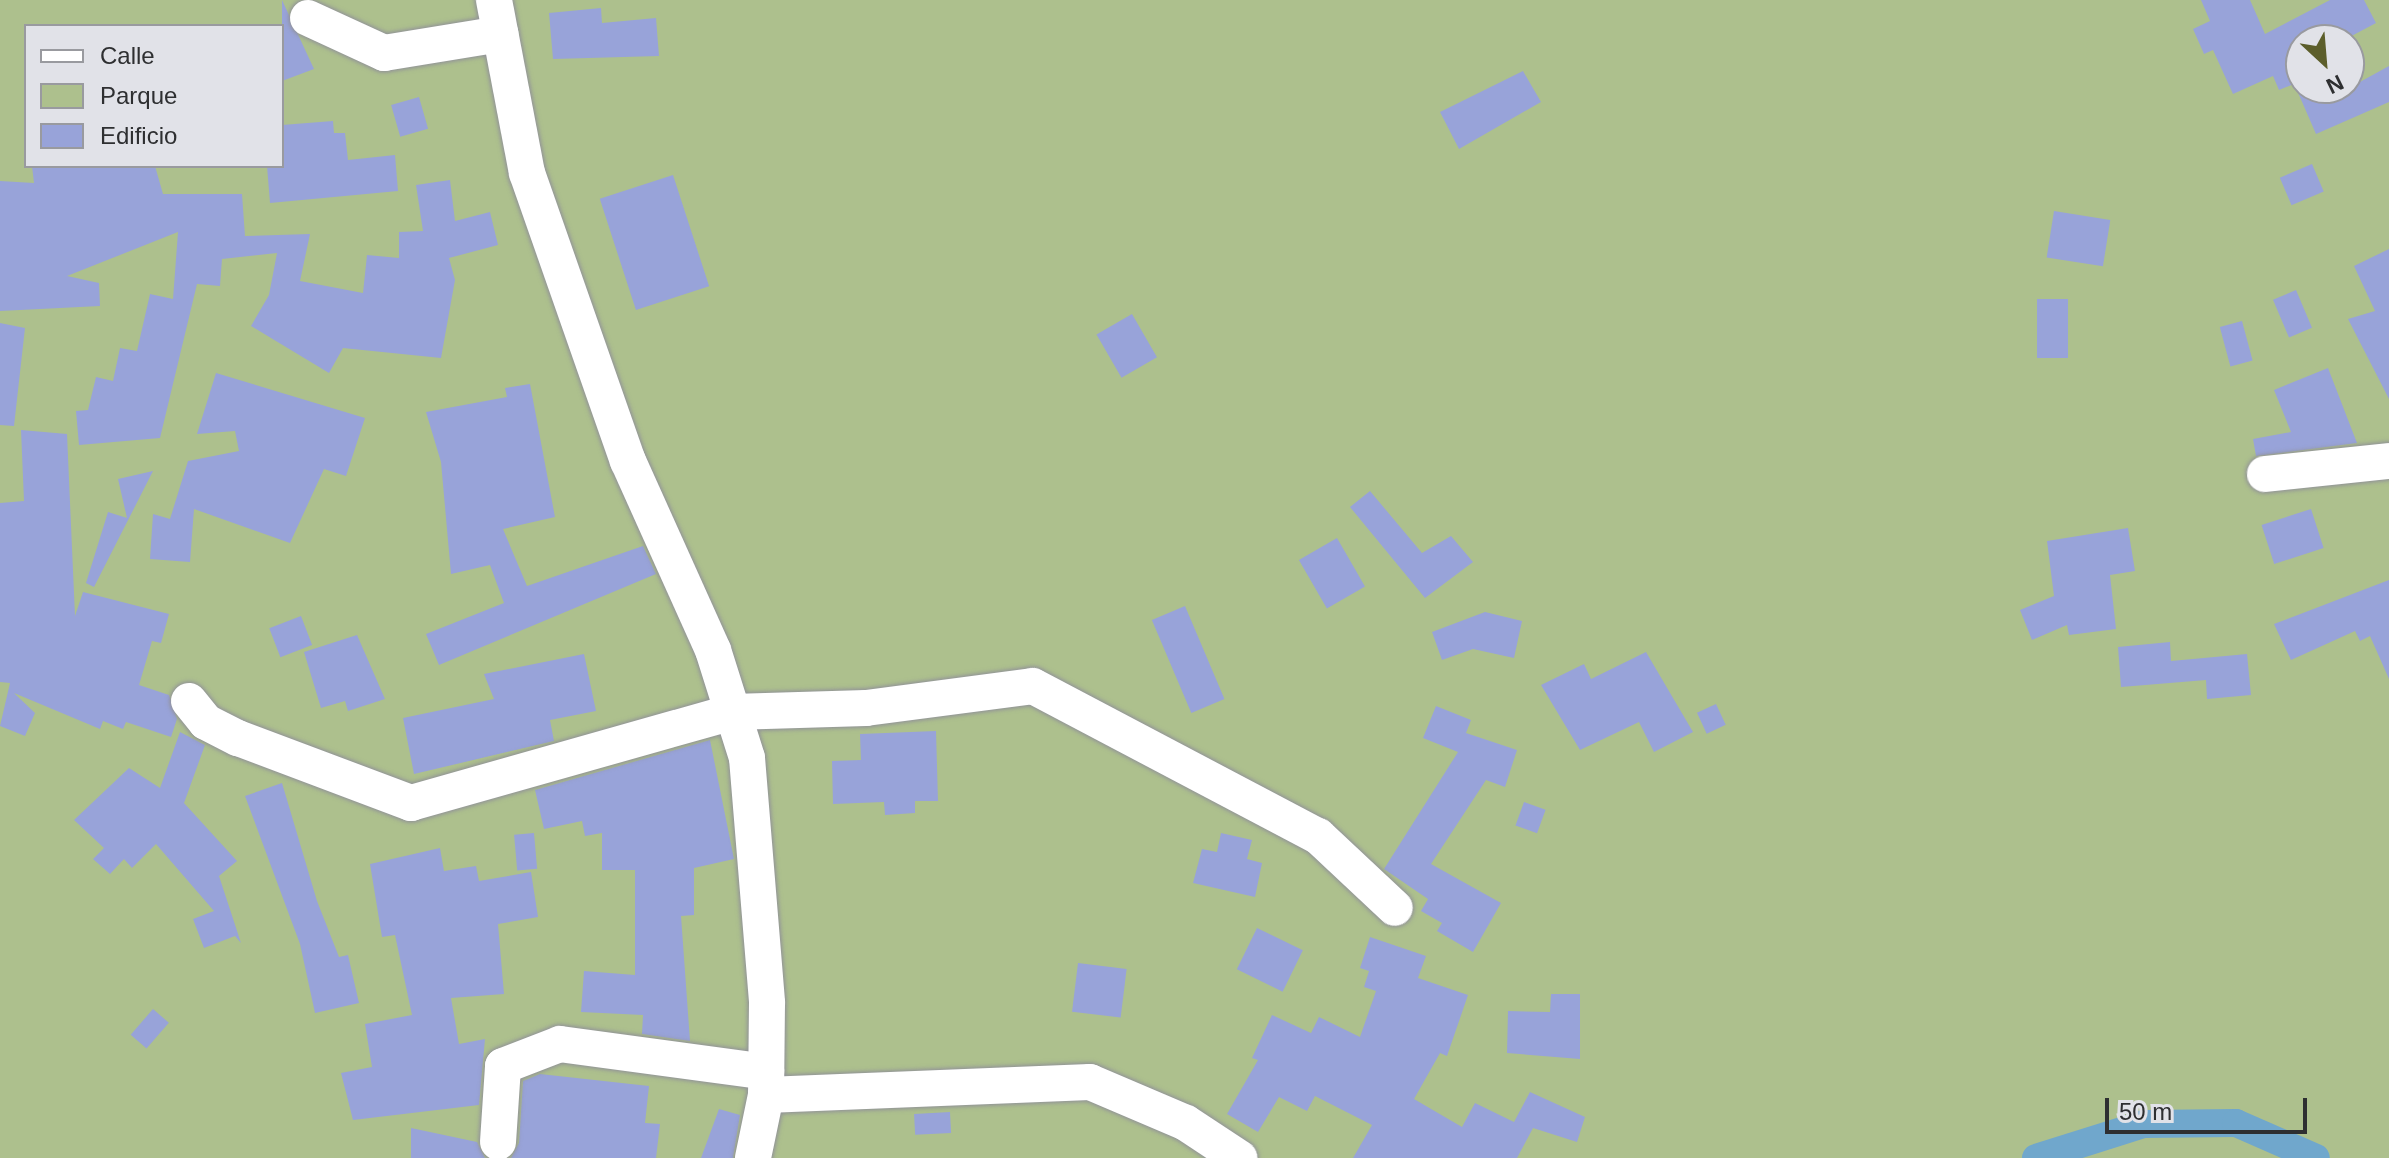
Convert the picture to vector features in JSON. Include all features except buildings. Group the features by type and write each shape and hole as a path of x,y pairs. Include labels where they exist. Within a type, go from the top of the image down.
{"street":[{"path":"308,18 384,53 497,17 532,187 628,461 732,712 747,758 766,1083 753,1158"},
{"path":"2265,474 2389,461"},
{"path":"189,701 206,722 238,738 411,803 732,712 866,708 1033,686 1318,836 1395,908"},
{"path":"498,1142 503,1066 560,1044 766,1083 1090,1082 1186,1123 1239,1158"}],"green space":[{"path":"0,0 2389,0 2389,1158 0,1158"}],"waterway":[{"path":"2036,1158 2144,1124 2236,1123 2316,1158"}]}
